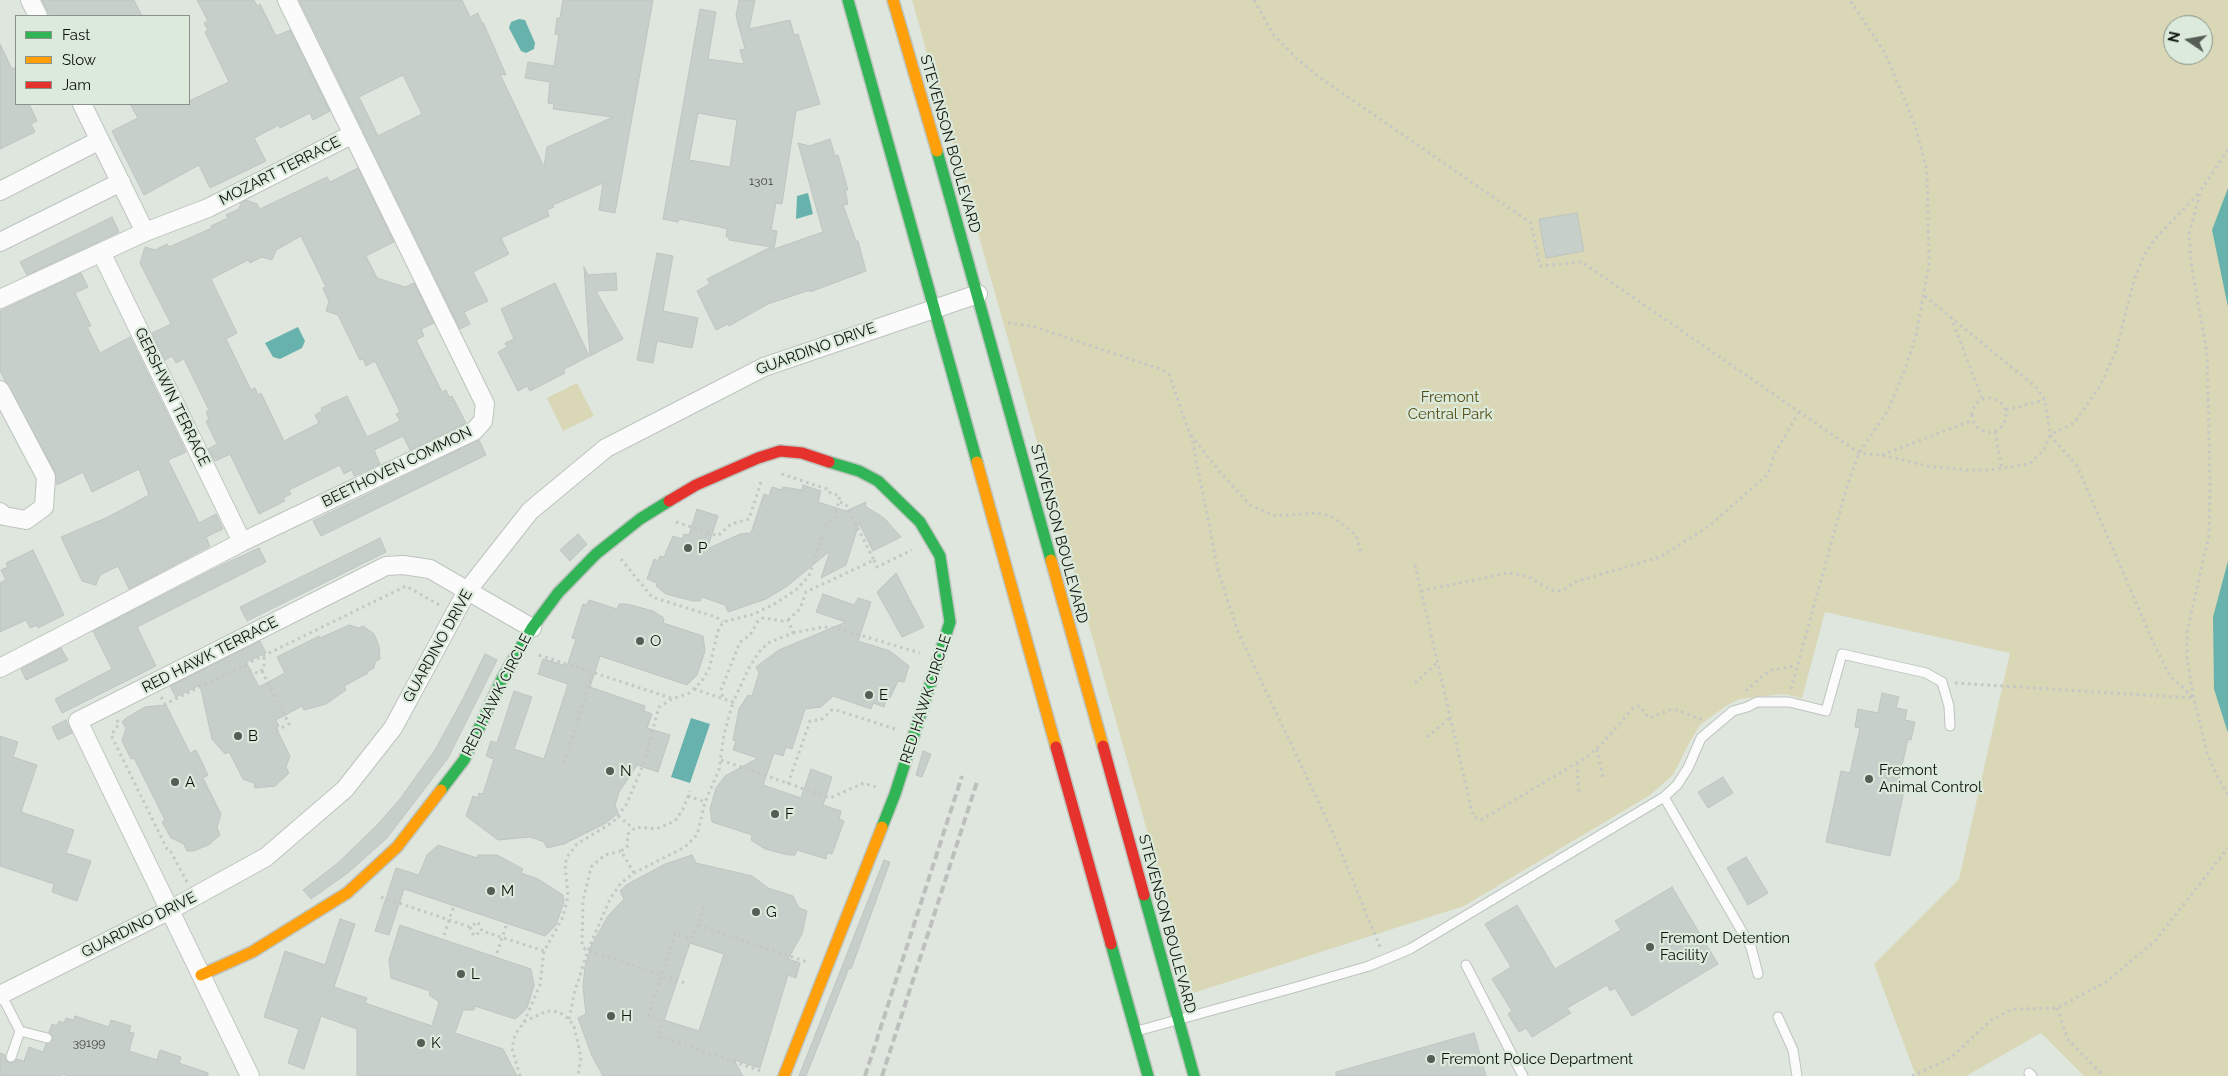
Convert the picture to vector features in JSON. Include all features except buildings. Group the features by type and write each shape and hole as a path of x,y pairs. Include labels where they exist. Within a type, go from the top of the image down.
{"main road":[{"path":"848,0 1148,1076"},
{"name":"STEVENSON BOULEVARD","path":"893,0 978,294 1194,1076"},
{"name":"RED HAWK CIRCLE","path":"201,975 252,952 347,893 398,847 464,760 519,648 532,628 558,593 596,554 640,519 696,485 758,458 780,451 802,453 859,471 878,481 902,502 920,522 940,556 950,622 895,794 784,1076"}],"street":[{"path":"30,0 38,15"},
{"name":"BEETHOVEN COMMON","path":"0,668 242,542 474,431 483,421 486,404 287,0"},
{"path":"0,299 145,232 82,105"},
{"name":"MOZART TERRACE","path":"145,232 208,208 353,134"},
{"path":"0,191 100,140"},
{"path":"0,242 121,182"},
{"name":"GERSHWIN TERRACE","path":"101,252 242,542"},
{"name":"GUARDINO DRIVE","path":"0,994 170,910 266,857 346,789 393,728 467,590 530,511 606,448 764,367 978,294"},
{"path":"0,390 46,477 44,507 26,520 4,516 0,512"},
{"name":"RED HAWK TERRACE","path":"170,910 78,721 386,566 403,565 430,569 532,628"},
{"path":"170,910 250,1076"}],"lane":[{"path":"1135,1032 1303,986 1410,949 1664,797 1677,785 1688,768 1701,738 1721,719 1733,711 1757,702 1789,702 1826,711 1842,654 1926,673 1942,682 1949,706 1950,726"},
{"path":"1664,797 1751,947 1758,974"},
{"path":"1466,965 1522,1076"},
{"path":"0,994 20,1031 47,1038"},
{"path":"1778,1017 1793,1050 1798,1076"},
{"path":"11,1057 20,1031"}],"path":[{"path":"1254,0 1273,34 1296,58 1531,223 1540,266 1582,262 1798,413 1859,453 1882,455 1927,466 1968,470 2002,469 2030,464 2043,451 2050,435 2045,400 2037,388 1925,296"},
{"path":"1789,702 1796,666 1816,603 1839,509 1859,453 1887,412 1916,335 1925,296 1929,265 1927,170 1901,88 1885,53 1850,0"},
{"path":"2050,435 2074,423 2100,386 2116,351 2133,284 2143,257 2155,239 2200,192 2228,150"},
{"path":"2200,192 2189,234 2191,262 2208,353 2209,535 2187,632 2188,660 2194,698 2207,753 2218,778 2228,794"},
{"path":"1950,315 1982,398"},
{"path":"1007,323 1032,326 1160,369 1169,374 1189,432 1218,570 1238,632 1334,835 1385,959"},
{"path":"1982,398 1999,400 2006,410 2007,416 2003,426 1995,432 1983,432 1977,428 1973,420 1972,411 1982,398"},
{"path":"2006,410 2045,400"},
{"path":"1421,591 1508,573 1527,576 1551,590 1562,591 1575,582 1660,557 1709,526 1768,474 1774,455 1798,413"},
{"path":"1882,455 1973,420"},
{"path":"1189,432 1220,472 1250,505 1276,516 1317,513 1333,517 1356,535 1361,553"},
{"path":"1995,432 2002,469"},
{"path":"2050,435 2078,466 2154,644 2170,676 2194,698"},
{"path":"671,520 718,536 731,524 748,519 764,473 758,458"},
{"path":"520,1076 512,1048 515,1035 524,1022 540,985 544,951 562,919 568,896 565,864 567,857 577,844 618,816 626,805 644,763 659,707 672,698 694,689 709,669 718,631 723,622 754,614 796,590 809,576 827,523 834,520 840,496 828,492 827,488 776,473"},
{"path":"840,502 846,505 877,567 931,540"},
{"path":"608,544 652,597 716,617 723,622"},
{"path":"796,590 806,592 874,560"},
{"path":"1416,565 1473,816 1481,820 1577,763 1597,749 1634,707 1639,706 1648,718 1669,710 1677,710 1700,719 1707,713"},
{"path":"158,692 165,704 406,586 454,613"},
{"path":"722,698 722,690 736,646 750,635 758,621 767,618 788,620 800,609 806,592"},
{"path":"754,614 758,621"},
{"path":"788,620 793,632"},
{"path":"578,1076 581,1066 580,1044 570,1019 574,994 588,950 610,899 621,883 634,873 686,847 697,835 705,802 721,760 724,734 733,702 759,652 768,643 793,632 822,627 836,628 939,659"},
{"path":"519,648 672,698"},
{"path":"262,671 265,664 264,656"},
{"path":"1415,683 1438,663"},
{"path":"244,666 252,672 262,671"},
{"path":"1741,693 1772,670 1796,666"},
{"path":"262,671 289,724 272,733"},
{"path":"564,763 593,672"},
{"path":"1942,682 2194,698"},
{"path":"694,689 733,702"},
{"path":"788,784 810,721 821,720 832,710 914,735"},
{"path":"114,713 119,724 112,736 167,849 170,850 194,897"},
{"path":"1427,737 1450,718"},
{"path":"1597,749 1603,778"},
{"path":"721,760 830,798 864,783 895,794"},
{"path":"1577,763 1579,794"},
{"path":"618,816 632,828 656,829 669,824 679,816 690,791"},
{"path":"688,796 705,802"},
{"path":"632,828 628,834 627,847 621,852 599,858 588,873 583,901 581,941 584,949 688,984"},
{"path":"1912,1076 1951,1058 1991,1020 2013,1009 2056,1008 2106,982 2155,941 2228,848"},
{"path":"621,852 634,873"},
{"path":"381,897 470,927 474,936 482,931"},
{"path":"444,935 454,906"},
{"path":"704,907 698,925 694,928 690,939 675,934 648,1016 656,1019 662,1025 658,1036 768,1073"},
{"path":"470,927 478,922 482,931 544,951"},
{"path":"497,953 507,923"},
{"path":"698,925 826,968"},
{"path":"2056,1008 2068,1040 2104,1076"},
{"path":"524,1022 547,1011 558,1012 570,1019"}],"green space":[{"name":"Fremont Central Park","path":"912,0 2228,0 2228,1076 2084,1076 2041,1033 1966,1076 1916,1076 1874,964 1959,879 2010,653 1825,612 1802,698 1783,694 1739,699 1726,706 1700,725 1673,775 1650,795 1464,906 1193,993"},
{"path":"577,383 594,416 563,431 547,398"}],"water":[{"path":"519,19 525,20 535,43 534,49 526,53 521,51 509,28 511,22"},
{"path":"2228,188 2228,307 2212,230"},
{"path":"808,193 813,214 796,219 797,196"},
{"path":"298,327 305,341 302,348 280,359 273,357 265,343"},
{"path":"2228,561 2228,733 2214,689 2213,617"},
{"path":"691,718 710,724 690,783 671,777"}],"railway":[{"path":"865,1076 962,776"},
{"path":"882,1076 977,782"}],"traffic: fast":[{"path":"848,0 977,462"},
{"path":"937,151 1051,560"},
{"path":"829,462 859,471 878,481 920,522 940,556 950,622 895,794 882,827"},
{"path":"441,790 464,760 503,677 532,628 558,593 596,554 640,519 669,501"},
{"path":"1144,895 1194,1076"},
{"path":"1111,944 1148,1076"}],"traffic: slow":[{"path":"893,0 937,151"},
{"path":"977,462 1056,747"},
{"path":"1051,560 1103,746"},
{"path":"201,975 252,952 347,893 397,847 441,790"},
{"path":"784,1076 882,827"}],"traffic: jam":[{"path":"669,501 696,485 758,458 780,451 802,453 829,462"},
{"path":"1103,746 1144,895"},
{"path":"1056,747 1111,944"}],"place":[{"name":"P","path":"688,548"},
{"name":"O","path":"640,641"},
{"name":"E","path":"869,695"},
{"name":"B","path":"238,736"},
{"name":"N","path":"610,771"},
{"name":"Fremont Animal Control","path":"1869,779"},
{"name":"A","path":"175,782"},
{"name":"F","path":"775,814"},
{"name":"M","path":"491,891"},
{"name":"G","path":"756,912"},
{"name":"Fremont Detention Facility","path":"1650,947"},
{"name":"L","path":"461,974"},
{"name":"H","path":"611,1016"},
{"name":"K","path":"421,1043"},
{"name":"Fremont Police Department","path":"1431,1059"}]}
